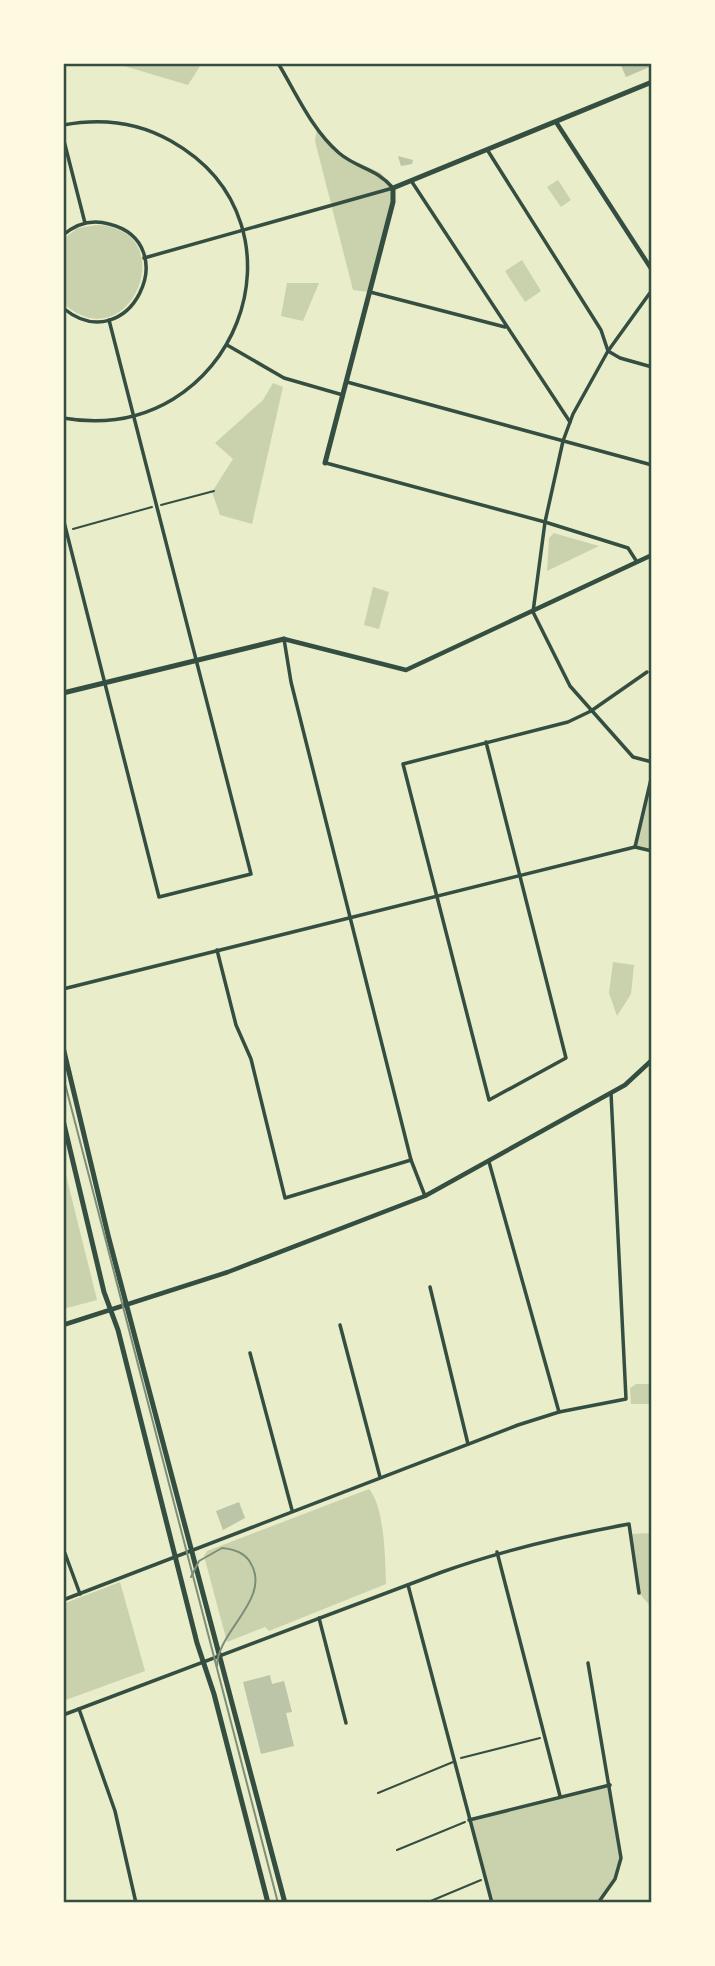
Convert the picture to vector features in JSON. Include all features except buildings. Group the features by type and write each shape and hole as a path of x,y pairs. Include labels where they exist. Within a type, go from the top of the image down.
{"main road":[{"path":"325,463 393,202 393,188 652,82"},
{"path":"63,693 284,639"},
{"path":"63,1047 127,1306 285,1903"},
{"path":"63,1120 202,1663 214,1694 268,1903"}],"street":[{"path":"144,258 393,188 381,173 341,155 317,128 279,63"},
{"path":"63,125 89,121 117,123 147,130 173,142 198,160 217,181 232,205 241,231 247,263 246,288 238,321 227,345 206,373 185,392 158,408 134,417 98,421 63,418"},
{"path":"556,122 652,270"},
{"path":"63,138 85,223"},
{"path":"488,151 601,330 608,351 620,358 652,367"},
{"path":"412,182 570,422"},
{"path":"63,235 85,223 106,223 124,230 136,241 144,258 146,273 141,294 128,310 109,320 83,319 63,308"},
{"path":"652,290 608,351 570,422 563,441 545,522 534,612 570,686 633,757 652,762"},
{"path":"369,292 507,327"},
{"path":"63,518 159,897 251,874 109,320"},
{"path":"227,345 284,378 343,395"},
{"path":"346,382 652,465"},
{"path":"325,463 545,522 628,548 637,562"},
{"path":"425,1196 411,1160 291,682 284,639 406,670 652,555"},
{"path":"486,742 566,1058 522,1085 489,1100 403,764 486,742 568,722 591,711 648,672"},
{"path":"635,847 652,775"},
{"path":"63,989 635,847 652,850"},
{"path":"218,950 236,1025 251,1059 285,1198 411,1160"},
{"path":"63,1325 228,1272 425,1196 611,1094 644,1071 652,1060"},
{"path":"63,1600 468,1444 559,1412 626,1399 611,1094"},
{"path":"489,1162 559,1412"},
{"path":"430,1287 468,1444"},
{"path":"340,1325 380,1477"},
{"path":"250,1353 292,1510"},
{"path":"63,1715 497,1552 629,1524 639,1593"},
{"path":"63,1548 80,1594"},
{"path":"497,1552 560,1796"},
{"path":"408,1585 492,1903"},
{"path":"319,1618 346,1723"},
{"path":"588,1663 621,1858 615,1880 598,1903"},
{"path":"79,1709 115,1811 136,1903"},
{"path":"469,1820 610,1785"}],"lane":[{"path":"378,1793 454,1761"}],"path":[{"path":"66,531 214,491"},
{"path":"454,1761 545,1737"},
{"path":"397,1850 469,1820"},
{"path":"426,1903 485,1878"}],"green space":[{"path":"114,63 202,63 188,85"},
{"path":"317,128 341,155 381,173 393,188 393,202 369,292 353,290 315,141"},
{"path":"558,180 571,200 561,207 547,187"},
{"path":"97,225 124,232 138,247 142,268 138,288 126,306 109,317 87,317 63,303 63,239 78,228"},
{"path":"522,260 541,291 525,302 505,271"},
{"path":"287,283 319,283 303,321 281,316"},
{"path":"273,383 283,387 252,524 220,515 212,492 233,459 215,443 263,400"},
{"path":"554,533 599,546 547,571 549,538"},
{"path":"373,587 389,592 379,629 364,625"},
{"path":"652,775 652,851 635,847"},
{"path":"613,962 634,965 631,994 617,1016 609,993"},
{"path":"63,1163 97,1300 63,1309"},
{"path":"636,1384 652,1384 652,1404 631,1404 630,1388"},
{"path":"369,1489 381,1521 386,1584 269,1631 265,1627 227,1642 204,1556 207,1551"},
{"path":"652,1533 652,1608 639,1593 630,1534"},
{"path":"120,1582 145,1671 63,1701 63,1604"},
{"path":"610,1785 621,1858 618,1873 598,1903 492,1903 469,1820"}],"tram line":[{"path":"63,1076 278,1903"},
{"path":"191,1577 199,1561 222,1548 245,1556 255,1575 255,1589 250,1601 225,1640 217,1666"}]}
